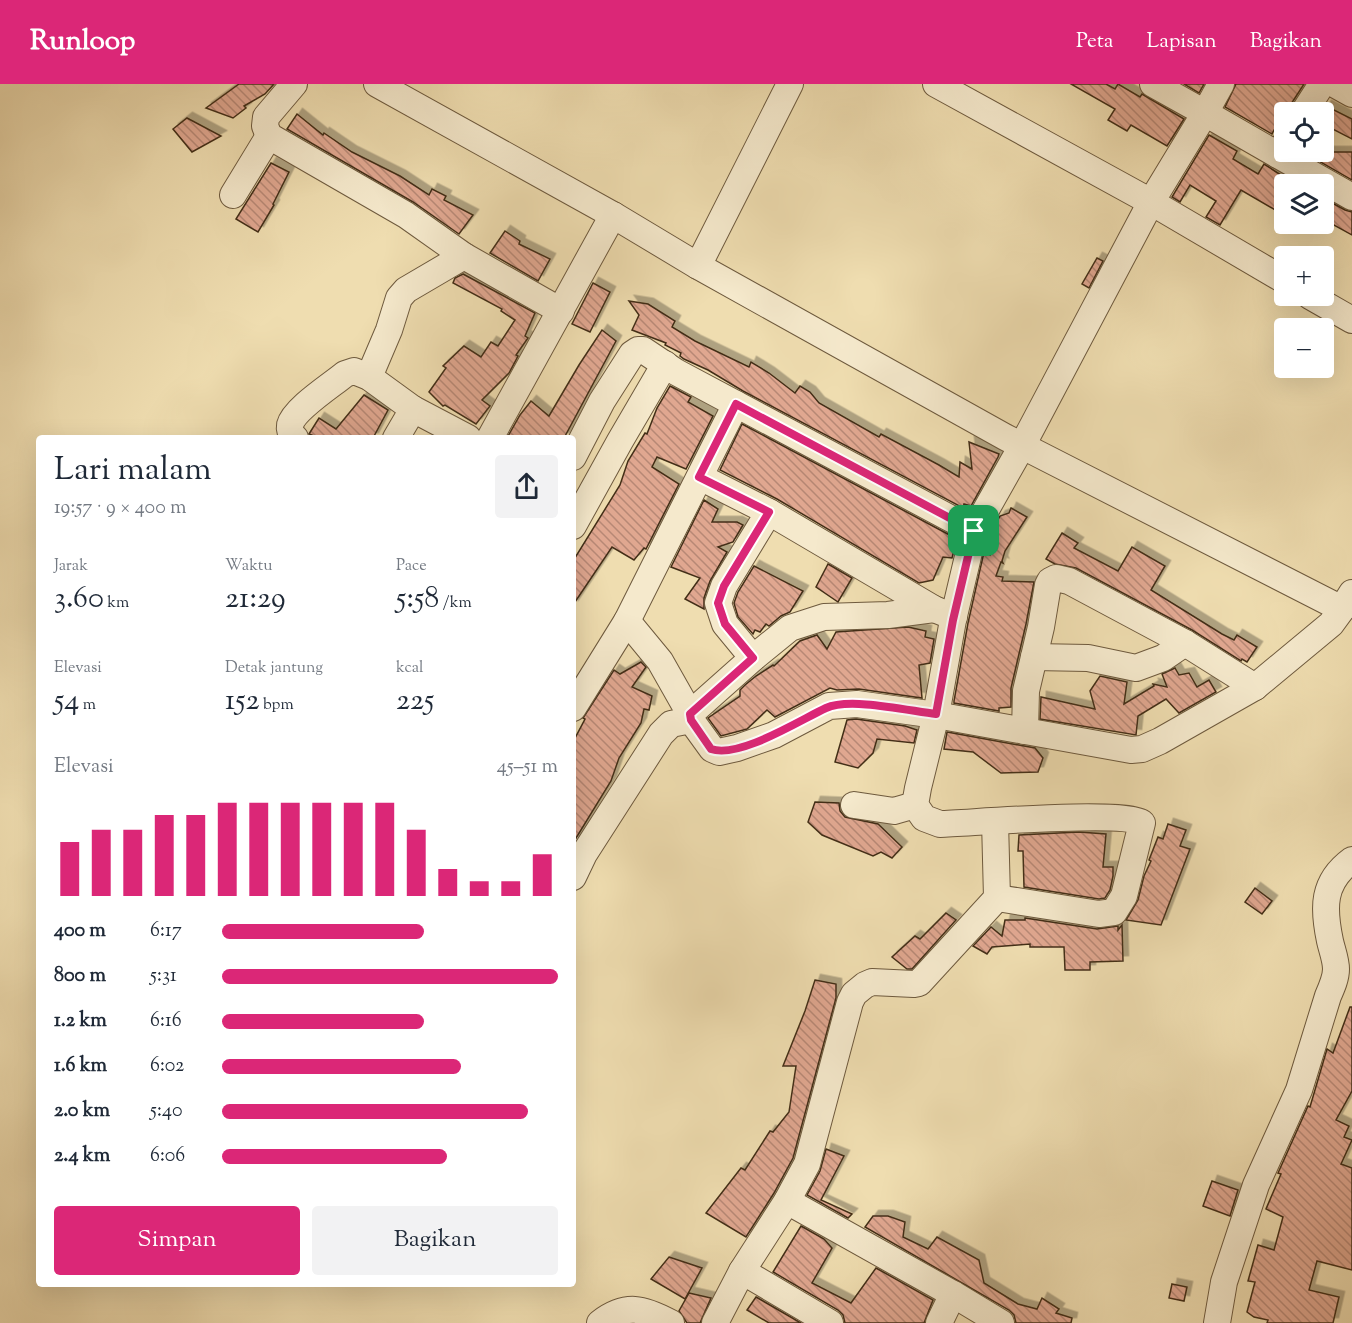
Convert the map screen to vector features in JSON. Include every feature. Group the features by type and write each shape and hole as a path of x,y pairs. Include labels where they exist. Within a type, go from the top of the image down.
{"street":[{"path":"294,84 266,117 265,126 269,136 406,215 464,256 561,310"},
{"path":"377,84 1022,446 1347,601 1331,624 1256,687 1160,741 1142,749 1131,750 936,714 857,704 829,706 774,735 726,752 711,749 660,661 627,621"},
{"path":"698,266 790,84"},
{"path":"936,84 1151,202 1274,274"},
{"path":"1153,84 1205,113 1274,147"},
{"path":"997,898 1099,914 1114,912 1124,896 1142,823 1137,820 1106,817 940,824 924,818 915,805 936,714 944,613 974,531 1022,446 1151,202 1221,84"},
{"path":"1310,102 1322,84"},
{"path":"1334,84 1352,94"},
{"path":"233,195 269,136"},
{"path":"1299,162 1352,197"},
{"path":"492,435 613,215"},
{"path":"369,377 389,330 399,298 418,282 464,256"},
{"path":"1328,306 1352,320"},
{"path":"576,451 602,401 632,354 643,350 736,404 974,531"},
{"path":"576,521 665,364"},
{"path":"293,435 290,425 296,414 345,374 354,371 369,377 413,409 462,435"},
{"path":"576,703 627,621 736,404"},
{"path":"398,435 413,409"},
{"path":"699,477 769,512 944,613"},
{"path":"753,658 725,624 718,603 724,586 769,512"},
{"path":"1025,731 1026,691 1048,585 1056,578 1069,581 1185,643 1256,687"},
{"path":"576,871 584,854 661,734 671,724 691,717 753,658 790,628 824,617 944,613"},
{"path":"1034,657 1088,658 1136,668 1162,658 1185,643"},
{"path":"854,805 894,811 915,805"},
{"path":"715,1323 742,1271 787,1201 807,1164 843,1024 854,994 872,982 919,983 997,898 995,821"},
{"path":"1217,1323 1224,1282 1256,1185 1299,1090 1334,983 1336,970 1325,916 1327,893 1336,874 1352,860"},
{"path":"787,1201 1001,1323"},
{"path":"742,1271 830,1323"},
{"path":"939,1323 953,1294"},
{"path":"600,1323 612,1314 629,1308 671,1323"}],"building":[{"path":"239,84 274,84 265,94 244,106 246,108 233,118 206,108"},
{"path":"1071,84 1106,84 1115,89 1118,84 1140,97 1142,94 1184,119 1167,146 1131,125 1127,131 1108,120 1115,109"},
{"path":"1184,84 1204,84 1199,93"},
{"path":"1236,84 1304,84 1292,102 1274,102 1272,134 1225,107"},
{"path":"1334,110 1352,119 1352,139 1334,130"},
{"path":"297,114 323,135 324,133 352,152 400,176 429,195 432,189 446,196 444,200 473,215 459,234 413,202 287,129"},
{"path":"187,118 221,136 192,152 173,129"},
{"path":"1209,135 1237,151 1233,159 1258,174 1264,164 1279,174 1274,174 1274,209 1241,190 1220,225 1206,217 1216,201 1190,185 1180,202 1172,197"},
{"path":"1334,152 1352,152 1352,180 1320,162 1334,162"},
{"path":"271,163 289,172 274,205 258,232 236,219"},
{"path":"1334,204 1352,212 1352,235 1334,225"},
{"path":"505,231 520,241 519,244 550,259 538,281 490,253"},
{"path":"1097,258 1103,261 1089,288 1082,284"},
{"path":"463,274 535,313 525,336 528,338 516,355 518,356 509,373 482,400 490,406 476,424 445,405 443,406 429,392 446,368 443,366 464,346 481,357 491,342 498,346 515,320 501,311 502,309 453,283 455,278"},
{"path":"593,283 610,292 590,332 572,324"},
{"path":"629,301 648,304 675,321 672,327 695,341 749,367 751,362 795,393 800,386 810,392 819,403 879,437 881,434 959,477 960,462 972,469 969,442 999,454 998,457 971,506 964,504 963,508 684,359 680,356 681,353 665,345 666,343 632,330 639,315"},
{"path":"602,330 616,341 566,435 509,435 531,401 549,416"},
{"path":"670,386 691,397 688,402 713,416 686,469 657,457 652,467 679,484 646,549 644,548 634,560 612,547 576,601 576,556 620,485 628,461 645,433 647,434 657,408"},
{"path":"364,395 388,410 375,435 309,434 319,418 336,429"},
{"path":"742,424 957,539 952,558 943,557 933,580 919,583 777,499 720,470"},
{"path":"704,500 718,509 712,522 737,522 743,525 733,542 718,547 727,552 710,581 704,598 704,609 685,599 700,578 671,567"},
{"path":"1011,508 1027,517 1005,551 1003,563 1001,562 996,576 1003,577 1002,581 1034,582 1011,688 1011,707 999,708 999,711 954,703 954,701 984,552 990,555 990,533 1000,516 1009,513"},
{"path":"1062,533 1078,543 1074,548 1118,571 1132,547 1165,566 1151,590 1222,634 1234,640 1237,635 1257,647 1247,662 1242,659 1241,661 1192,630 1076,568 1055,564 1046,559"},
{"path":"828,564 852,578 838,602 816,587"},
{"path":"754,566 803,591 790,612 769,626 766,624 760,632 755,630 753,634 738,617 734,603"},
{"path":"908,627 926,631 925,637 934,639 930,663 919,665 922,698 859,689 830,688 775,717 767,710 747,729 721,736 708,718 740,696 740,690 745,685 774,666 800,641 817,635 827,649 836,632"},
{"path":"641,662 646,667 632,687 652,696 649,710 644,709 641,723 619,758 611,781 576,838 576,736 585,719 583,718 614,670 620,674"},
{"path":"1175,668 1179,675 1189,673 1197,687 1209,680 1216,692 1179,713 1166,699 1138,716 1136,735 1040,719 1041,697 1095,709 1090,691 1100,676 1127,682 1124,704 1154,686 1153,684 1167,687 1162,674"},
{"path":"856,719 905,726 917,730 914,743 877,739 873,753 858,768 835,762 847,720"},
{"path":"947,732 1035,748 1043,758 1038,772 1001,773 973,752 944,749"},
{"path":"815,802 839,803 840,811 845,817 878,824 902,847 892,858 881,852 873,856 822,835 808,822"},
{"path":"1168,824 1186,830 1180,846 1190,849 1161,925 1126,920 1138,900 1158,837 1163,839"},
{"path":"1079,832 1106,834 1103,867 1113,867 1113,876 1110,890 1105,898 1024,887 1023,851 1018,851 1019,835"},
{"path":"1255,888 1272,901 1262,914 1245,902"},
{"path":"946,913 956,920 912,969 907,969 892,957 915,936 920,939"},
{"path":"1025,918 1097,929 1118,926 1118,930 1122,925 1123,961 1090,962 1090,970 1065,970 1064,947 1030,947 1030,944 992,947 987,954 973,946 991,927 1002,936 1005,920 1025,920"},
{"path":"815,980 836,984 836,998 793,1158 746,1237 706,1213 741,1168 745,1170 770,1131 773,1132 789,1112 796,1066 783,1066"},
{"path":"1350,1007 1352,1007 1352,1091 1336,1120 1349,1126 1344,1137 1352,1140 1341,1164 1352,1168 1352,1270 1317,1261 1309,1290 1339,1297 1333,1323 1267,1323 1268,1320 1254,1317 1247,1312 1255,1282 1248,1281 1258,1245 1274,1250 1283,1217 1266,1209 1281,1174 1278,1173 1308,1106 1310,1107 1327,1049 1333,1053"},
{"path":"826,1149 844,1156 821,1200 852,1214 848,1218 807,1195 820,1171"},
{"path":"1212,1181 1238,1190 1230,1216 1203,1206"},
{"path":"873,1216 888,1216 905,1222 903,1237 928,1249 937,1237 979,1260 984,1283 1018,1304 1037,1309 1042,1298 1059,1309 1056,1313 1072,1318 1071,1323 1016,1323 1014,1315 1009,1310 865,1227"},
{"path":"801,1226 824,1239 832,1248 812,1283 851,1303 876,1268 933,1300 924,1323 845,1323 843,1315 838,1310 773,1272"},
{"path":"669,1257 702,1268 685,1299 651,1279"},
{"path":"1172,1284 1187,1287 1184,1301 1169,1298"},
{"path":"689,1293 711,1298 700,1323 687,1323 679,1311"},
{"path":"756,1297 801,1323 769,1323 747,1310"}],"route":[{"path":"736,404 974,531 953,620 936,714 857,704 829,706 774,735 726,752 711,749 691,720 690,714 753,658 725,624 718,603 724,586 769,512 699,477 736,404"}]}
